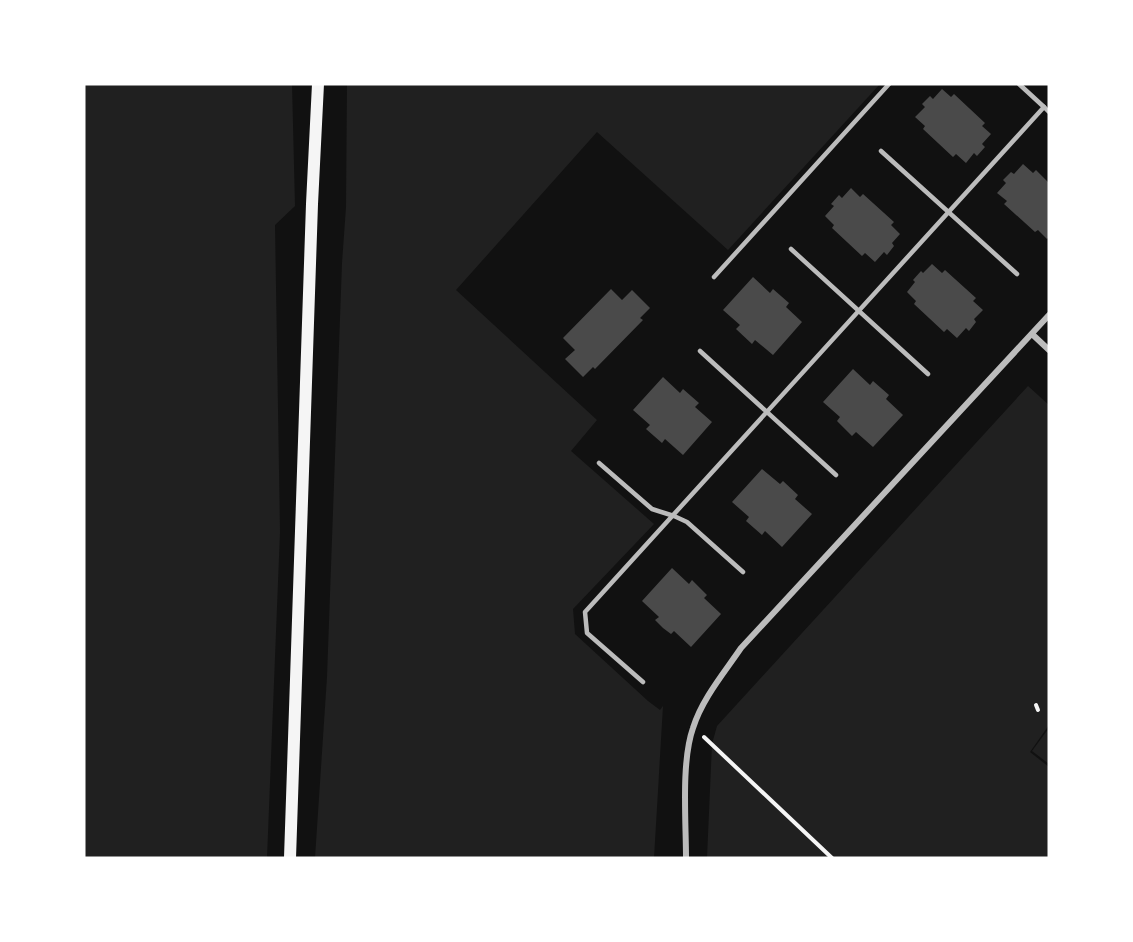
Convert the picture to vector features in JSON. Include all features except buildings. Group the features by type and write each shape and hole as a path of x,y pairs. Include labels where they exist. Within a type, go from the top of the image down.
{"main road":[{"path":"290,858 318,84"}],"street":[{"path":"686,858 687,750 693,726 718,681 741,648 1049,315"},
{"path":"1032,334 1049,350"}],"lane":[{"path":"714,277 889,84"},
{"path":"1019,84 1049,112"},
{"path":"643,682 587,633 585,612 1044,107"},
{"path":"881,151 1017,274"},
{"path":"791,249 928,374"},
{"path":"700,351 836,475"},
{"path":"599,463 652,509 687,522 743,572"}],"path":[{"path":"712,744 832,858"}],"shaded area":[{"path":"84,84 292,84 295,206 275,225 280,532 267,858 84,858"},
{"path":"347,84 880,84 728,250 597,132 456,290 597,420 571,451 654,524 573,609 575,634 648,701 660,710 663,706 654,858 315,858 327,677 346,207"},
{"path":"1028,386 1049,405 1049,725 1030,752 1049,767 1049,858 707,858 712,744 717,726"},
{"path":"1049,728 1049,764 1032,751"}]}
